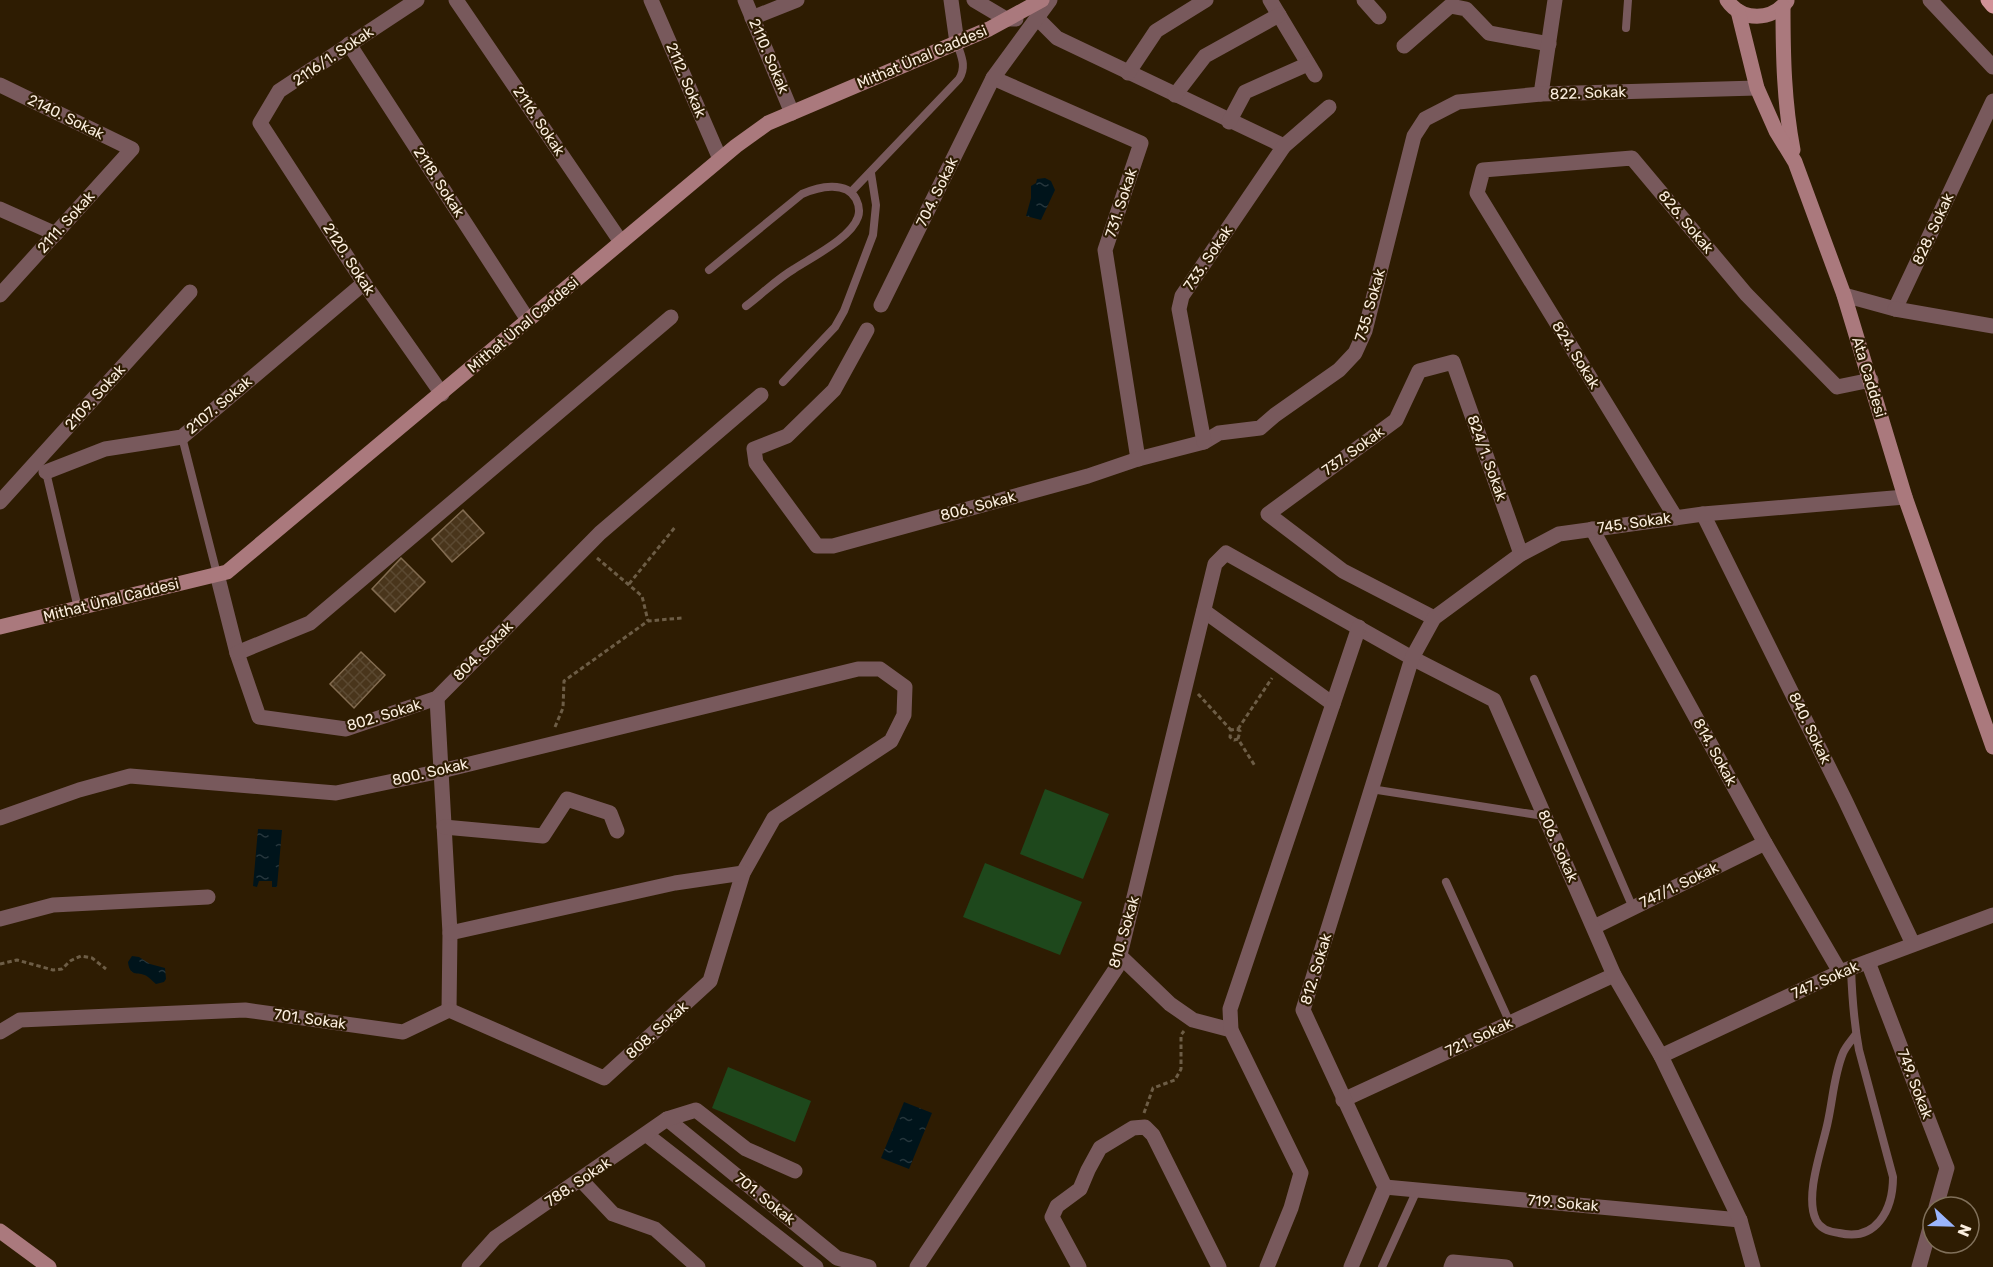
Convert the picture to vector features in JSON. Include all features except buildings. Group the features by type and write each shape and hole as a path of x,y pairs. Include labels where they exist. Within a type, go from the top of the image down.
{"main road":[{"name":"Mithat Ünal Caddesi","path":"0,627 227,572 720,159 768,123 989,29 1042,0"},
{"path":"1988,0 1993,6"},
{"path":"1732,6 1748,16 1761,17 1773,14 1786,4"},
{"path":"1786,4 1783,70 1785,104 1795,162"},
{"name":"Ata Caddesi","path":"1732,6 1757,88 1776,131 1795,162 1844,295 1905,497 1992,738"},
{"path":"0,1231 50,1267"}],"street":[{"name":"2116/1. Sokak","path":"260,123 279,91 417,0"},
{"name":"2116. Sokak","path":"456,0 621,242"},
{"name":"2112. Sokak","path":"651,0 720,159"},
{"name":"2110. Sokak","path":"745,0 792,113"},
{"path":"752,18 797,0"},
{"path":"951,0 957,43"},
{"path":"974,0 1006,19 1037,18 1057,38 1229,122 1284,146"},
{"name":"704. Sokak","path":"881,305 993,78 1050,0"},
{"path":"1128,73 1156,31 1206,0"},
{"path":"1229,122 1245,92 1312,69 1270,0"},
{"path":"1364,0 1379,17"},
{"path":"1541,94 1555,0"},
{"path":"1930,0 1993,67"},
{"path":"1404,46 1450,6 1466,9 1489,33 1549,44"},
{"path":"1175,95 1205,56 1279,15"},
{"name":"2118. Sokak","path":"350,44 528,320"},
{"name":"731. Sokak","path":"993,78 1141,143 1105,250 1138,459"},
{"name":"2140. Sokak","path":"0,85 132,149"},
{"name":"822. Sokak","path":"1425,119 1458,102 1541,94 1757,88"},
{"name":"828. Sokak","path":"1895,309 1993,101"},
{"name":"733. Sokak","path":"1204,442 1179,309 1182,296 1284,146 1329,108"},
{"name":"735. Sokak","path":"1138,459 1204,442 1219,433 1260,428 1339,370 1354,353 1365,331 1414,136 1425,119"},
{"name":"2120. Sokak","path":"260,123 364,283 442,394"},
{"name":"2111. Sokak","path":"0,295 132,149"},
{"name":"826. Sokak","path":"1477,193 1483,170 1632,158 1746,294 1837,387 1871,380"},
{"name":"824. Sokak","path":"1477,193 1676,518"},
{"path":"0,209 56,234"},
{"name":"2107. Sokak","path":"46,472 105,449 182,437 364,283"},
{"name":"2109. Sokak","path":"0,502 190,292"},
{"path":"1844,295 1895,309 1993,326"},
{"path":"217,574 237,653 310,623 671,317"},
{"name":"806. Sokak","path":"867,330 834,390 787,436 754,449 756,464 817,546 833,546 1088,476 1138,459"},
{"name":"737. Sokak","path":"1434,618 1343,571 1268,514 1395,420 1419,371 1453,362"},
{"name":"824/1. Sokak","path":"1453,362 1521,554"},
{"name":"804. Sokak","path":"437,698 585,547 761,394"},
{"name":"745. Sokak","path":"1412,658 1434,618 1521,554 1559,534 1703,514 1905,497"},
{"name":"840. Sokak","path":"1703,514 1845,800 1913,944"},
{"name":"814. Sokak","path":"1592,529 1765,843 1846,970"},
{"name":"806. Sokak","path":"1226,553 1412,658 1494,700 1614,975 1661,1056 1740,1220 1753,1267"},
{"name":"810. Sokak","path":"917,1267 1117,967 1215,564 1226,553"},
{"path":"1204,611 1333,704"},
{"path":"1267,1267 1292,1208 1301,1173 1232,1030 1230,1009 1359,627"},
{"name":"802. Sokak","path":"237,653 259,717 346,729 437,698"},
{"name":"812. Sokak","path":"1385,1187 1303,1010 1412,658"},
{"name":"800. Sokak","path":"0,818 79,790 130,776 336,793 441,771 858,669 880,669 905,687 904,715 891,741 774,818 743,873"},
{"path":"437,698 450,933 449,1010"},
{"path":"444,827 543,836 567,799 610,813 617,831"},
{"name":"747/1. Sokak","path":"1594,927 1765,843"},
{"path":"450,933 675,883 743,873"},
{"name":"808. Sokak","path":"449,1010 604,1078 710,981 743,873"},
{"path":"0,919 53,905 208,897"},
{"name":"747. Sokak","path":"1661,1056 1846,970 1993,915"},
{"path":"1120,956 1170,1004 1193,1020 1232,1030"},
{"name":"749. Sokak","path":"1868,962 1947,1168 1939,1195"},
{"name":"721. Sokak","path":"1344,1100 1614,975"},
{"name":"701. Sokak","path":"0,1032 20,1020 245,1010 403,1032 449,1010"},
{"name":"788. Sokak","path":"469,1267 495,1238 667,1119 696,1110 746,1149 795,1171"},
{"name":"701. Sokak","path":"667,1119 837,1258 870,1267"},
{"path":"1078,1267 1052,1217 1057,1206 1080,1189 1101,1148 1132,1128 1139,1127 1145,1127 1153,1135 1219,1267"},
{"name":"701. Sokak","path":"647,1135 816,1267"},
{"path":"581,1180 612,1214 654,1229 698,1267"},
{"path":"1351,1267 1385,1187"},
{"name":"719. Sokak","path":"1385,1187 1740,1220"},
{"path":"1451,1267 1453,1262 1506,1267"}],"lane":[{"path":"1626,27 1628,0"},
{"path":"850,192 871,173 959,79 964,64 957,43"},
{"path":"783,382 835,327 844,311 873,235 876,205 871,173"},
{"path":"709,270 802,194 827,187 840,187 855,196 859,214 854,225 828,248 793,269 746,306"},
{"path":"182,437 217,574"},
{"path":"46,472 78,608"},
{"path":"1534,679 1633,908"},
{"path":"1371,789 1545,816"},
{"path":"1446,882 1510,1023"},
{"path":"1846,970 1853,1018 1867,1083 1893,1177 1893,1192 1886,1214 1877,1224 1862,1234 1849,1236 1832,1232 1817,1223 1813,1200 1814,1181 1826,1135 1833,1088 1844,1051 1856,1034"},
{"path":"1382,1267 1417,1190"}],"path":[{"path":"629,584 676,526"},
{"path":"585,547 642,596 648,621"},
{"path":"547,745 563,708 564,681 648,621 682,618"},
{"path":"1232,730 1238,729 1280,666"},
{"path":"1187,681 1232,730"},
{"path":"1238,729 1239,739 1255,766"},
{"path":"1232,730 1230,737 1234,740 1239,739"},
{"path":"0,964 17,960 53,970 62,969 70,961 81,956 92,958 106,969"},
{"path":"1139,1127 1153,1088 1175,1080 1181,1069 1181,1035 1193,1020"}],"green space":[{"path":"1045,789 1109,814 1083,879 1020,854"},
{"path":"985,863 1082,902 1060,955 963,917"},
{"path":"728,1067 811,1101 795,1142 712,1108"}],"water":[{"path":"1045,178 1051,181 1055,190 1041,220 1026,216 1031,198 1031,186 1036,183 1037,179"},
{"path":"258,829 282,830 277,887 272,887 272,881 259,881 257,887 253,886"},
{"path":"132,956 165,968 164,982 156,984 145,975 131,971 128,962"},
{"path":"904,1102 932,1113 909,1169 881,1158"}]}
